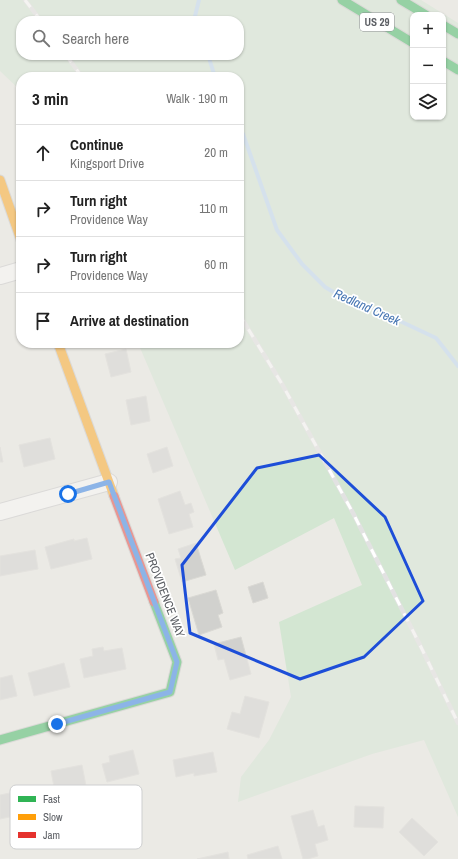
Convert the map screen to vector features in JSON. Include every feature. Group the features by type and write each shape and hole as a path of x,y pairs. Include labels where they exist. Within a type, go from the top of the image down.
{"street":[{"name":"US 29","path":"342,0 410,41"},
{"name":"US 29","path":"401,0 421,12"},
{"path":"446,27 458,34"},
{"path":"446,63 458,70"},
{"path":"0,180 16,226"},
{"path":"0,276 16,271"},
{"name":"PROVIDENCE WAY","path":"0,740 170,692 177,662 60,348"},
{"path":"0,512 109,482"}],"highlighted area":[{"path":"319,455 385,517 423,601 364,657 300,679 190,633 182,565 257,468"}],"green space":[{"path":"0,0 421,0 440,12 410,12 410,120 446,120 446,16 458,23 458,817 424,740 372,754 238,802 241,777 269,740 291,697 279,622 362,585 334,518 235,570 140,348 244,348 244,72 16,72 16,86 0,71"}],"building":[{"path":"126,349 131,372 111,377 105,354"},
{"path":"146,396 150,421 131,425 126,400"},
{"path":"50,438 55,459 24,467 19,445"},
{"path":"0,447 3,462 0,462"},
{"path":"167,447 173,466 153,473 147,454"},
{"path":"180,491 185,505 191,503 194,512 189,514 193,527 169,534 158,499"},
{"path":"87,538 92,559 51,569 45,547 74,539 74,541"},
{"path":"196,543 206,575 182,582 175,559 181,558 178,549"},
{"path":"35,550 38,569 0,576 0,556"},
{"path":"263,582 268,598 253,603 248,587"},
{"path":"216,590 223,613 218,615 222,627 199,635 188,598"},
{"path":"241,637 251,674 230,680 224,659 218,660 214,644"},
{"path":"103,647 104,651 122,648 126,669 84,678 80,659 93,656 92,649"},
{"path":"64,663 70,687 34,696 28,673"},
{"path":"12,675 17,696 0,700 0,678"},
{"path":"245,696 269,702 259,738 227,729 232,712 240,714"},
{"path":"133,750 139,774 107,782 102,764 110,762 109,756"},
{"path":"213,752 217,772 194,776 194,773 176,777 173,760"},
{"path":"82,765 86,785 54,785 51,771"},
{"path":"10,793 10,817 0,819 0,795"},
{"path":"355,806 384,807 383,828 354,827"},
{"path":"313,810 318,827 324,825 328,840 315,844 318,856 303,859 291,816"},
{"path":"412,818 438,842 424,856 399,832"},
{"path":"278,846 282,859 248,859 247,855"},
{"path":"228,852 229,859 197,859"}],"waterway":[{"name":"Redland Creek","path":"195,16 199,0"},
{"name":"Redland Creek","path":"210,60 213,72"},
{"name":"Redland Creek","path":"244,137 277,230 302,264 325,287 342,297 353,299 436,338 458,366"}],"railway":[{"path":"25,0 37,16"},
{"path":"70,60 78,72"},
{"path":"244,322 282,384 353,513 458,723"}],"traffic: fast":[{"path":"342,0 410,41"},
{"path":"401,0 421,12"},
{"path":"446,27 458,34"},
{"path":"446,63 458,70"},
{"path":"0,740 170,692 177,662 154,602"}],"traffic: slow":[{"path":"0,180 16,226"},
{"path":"60,348 114,496"}],"traffic: jam":[{"path":"114,496 154,602"}],"route":[{"path":"57,724 170,692 177,662 109,482 68,494"}]}
